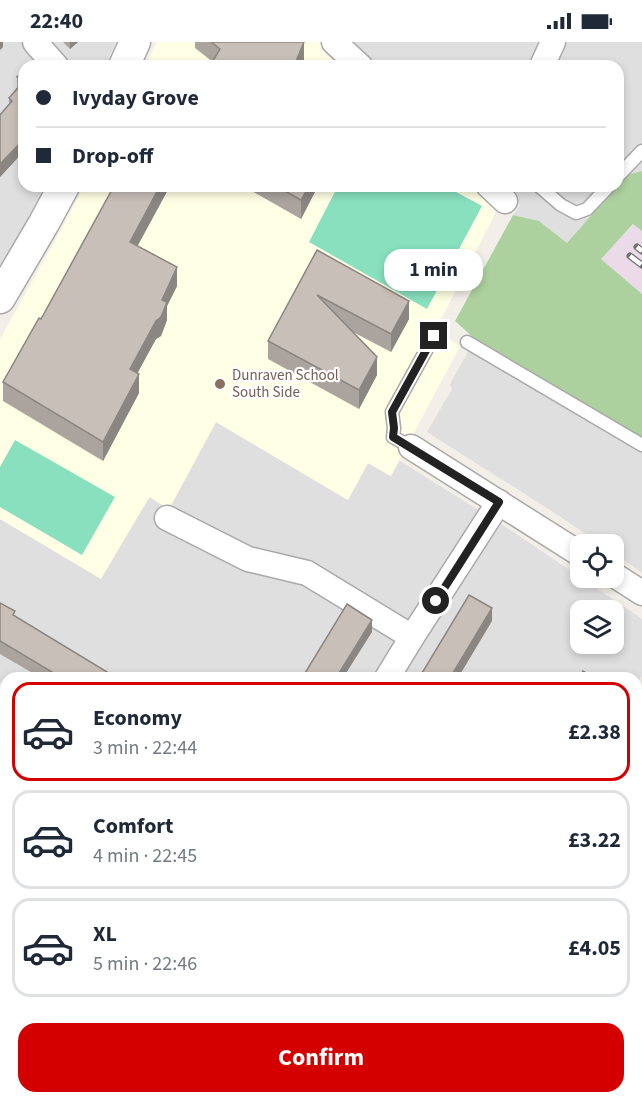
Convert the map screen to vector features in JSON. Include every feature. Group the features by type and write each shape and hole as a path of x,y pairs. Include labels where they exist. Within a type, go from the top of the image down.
{"street":[{"path":"35,42 51,60"},
{"path":"127,60 135,42"},
{"path":"334,42 354,60"},
{"path":"545,60 553,42"},
{"path":"0,298 61,192"},
{"path":"411,447 570,548"},
{"path":"391,672 499,502"},
{"path":"167,518 248,559 307,573 412,636"},
{"path":"624,581 642,593"}],"lane":[{"path":"624,170 642,151"},
{"path":"546,192 561,205 576,213 587,209 603,192"},
{"path":"411,447 393,437 392,412 434,336"},
{"path":"467,342 642,445"}],"shaded area":[{"path":"0,42 116,42 108,60 18,60 18,192 44,192 0,270"},
{"path":"157,42 324,42 342,60 148,60"},
{"path":"345,42 642,42 642,171 627,175 624,178 624,60 364,60"},
{"name":"Dunraven School South Side","path":"81,192 484,192 497,207 435,331 460,346 391,476 368,463 348,500 216,422 169,509 149,497 101,579 0,519 0,339"},
{"path":"506,192 612,192 567,244 539,221 513,215 520,205"},
{"path":"634,224 642,231 642,294 600,259"},
{"path":"475,339 642,440 642,573 624,560 624,534 586,534 427,432 452,389 450,384"},
{"path":"216,422 348,500 368,463 390,476 400,461 570,570 570,588 596,588 614,600 570,600 570,654 624,654 624,607 642,619 642,672 0,672 0,519 101,578 150,497 169,509"}],"green space":[{"path":"642,171 642,231 633,224 601,259 642,294 642,440 475,339 455,321 513,215 539,221 567,243 612,192 624,192 624,178 627,175"},
{"path":"335,192 456,192 482,206 427,309 309,242"},
{"path":"15,440 115,497 82,555 0,507 0,467"}],"building":[{"path":"211,42 304,42 296,60 214,60 220,49"},
{"path":"18,88 18,145 0,164 0,115 12,101 9,98"},
{"path":"111,192 157,192 130,242 177,267 162,300 167,302 161,317 156,321 130,369 139,374 103,442 3,382 39,318 41,319"},
{"path":"287,192 306,192 301,200"},
{"path":"317,250 409,301 391,334 317,295 377,357 359,390 268,341"},
{"path":"469,595 492,608 454,672 423,672"},
{"path":"0,603 15,611 13,615 107,672 52,672 0,641"},
{"path":"347,604 372,620 340,672 306,672"}],"railway":[{"path":"637,247 642,251"},
{"path":"630,256 642,265"}],"place":[{"name":"Dunraven School South Side","path":"220,384"}],"route":[{"path":"434,336 392,412 393,437 499,502 436,601"}]}
